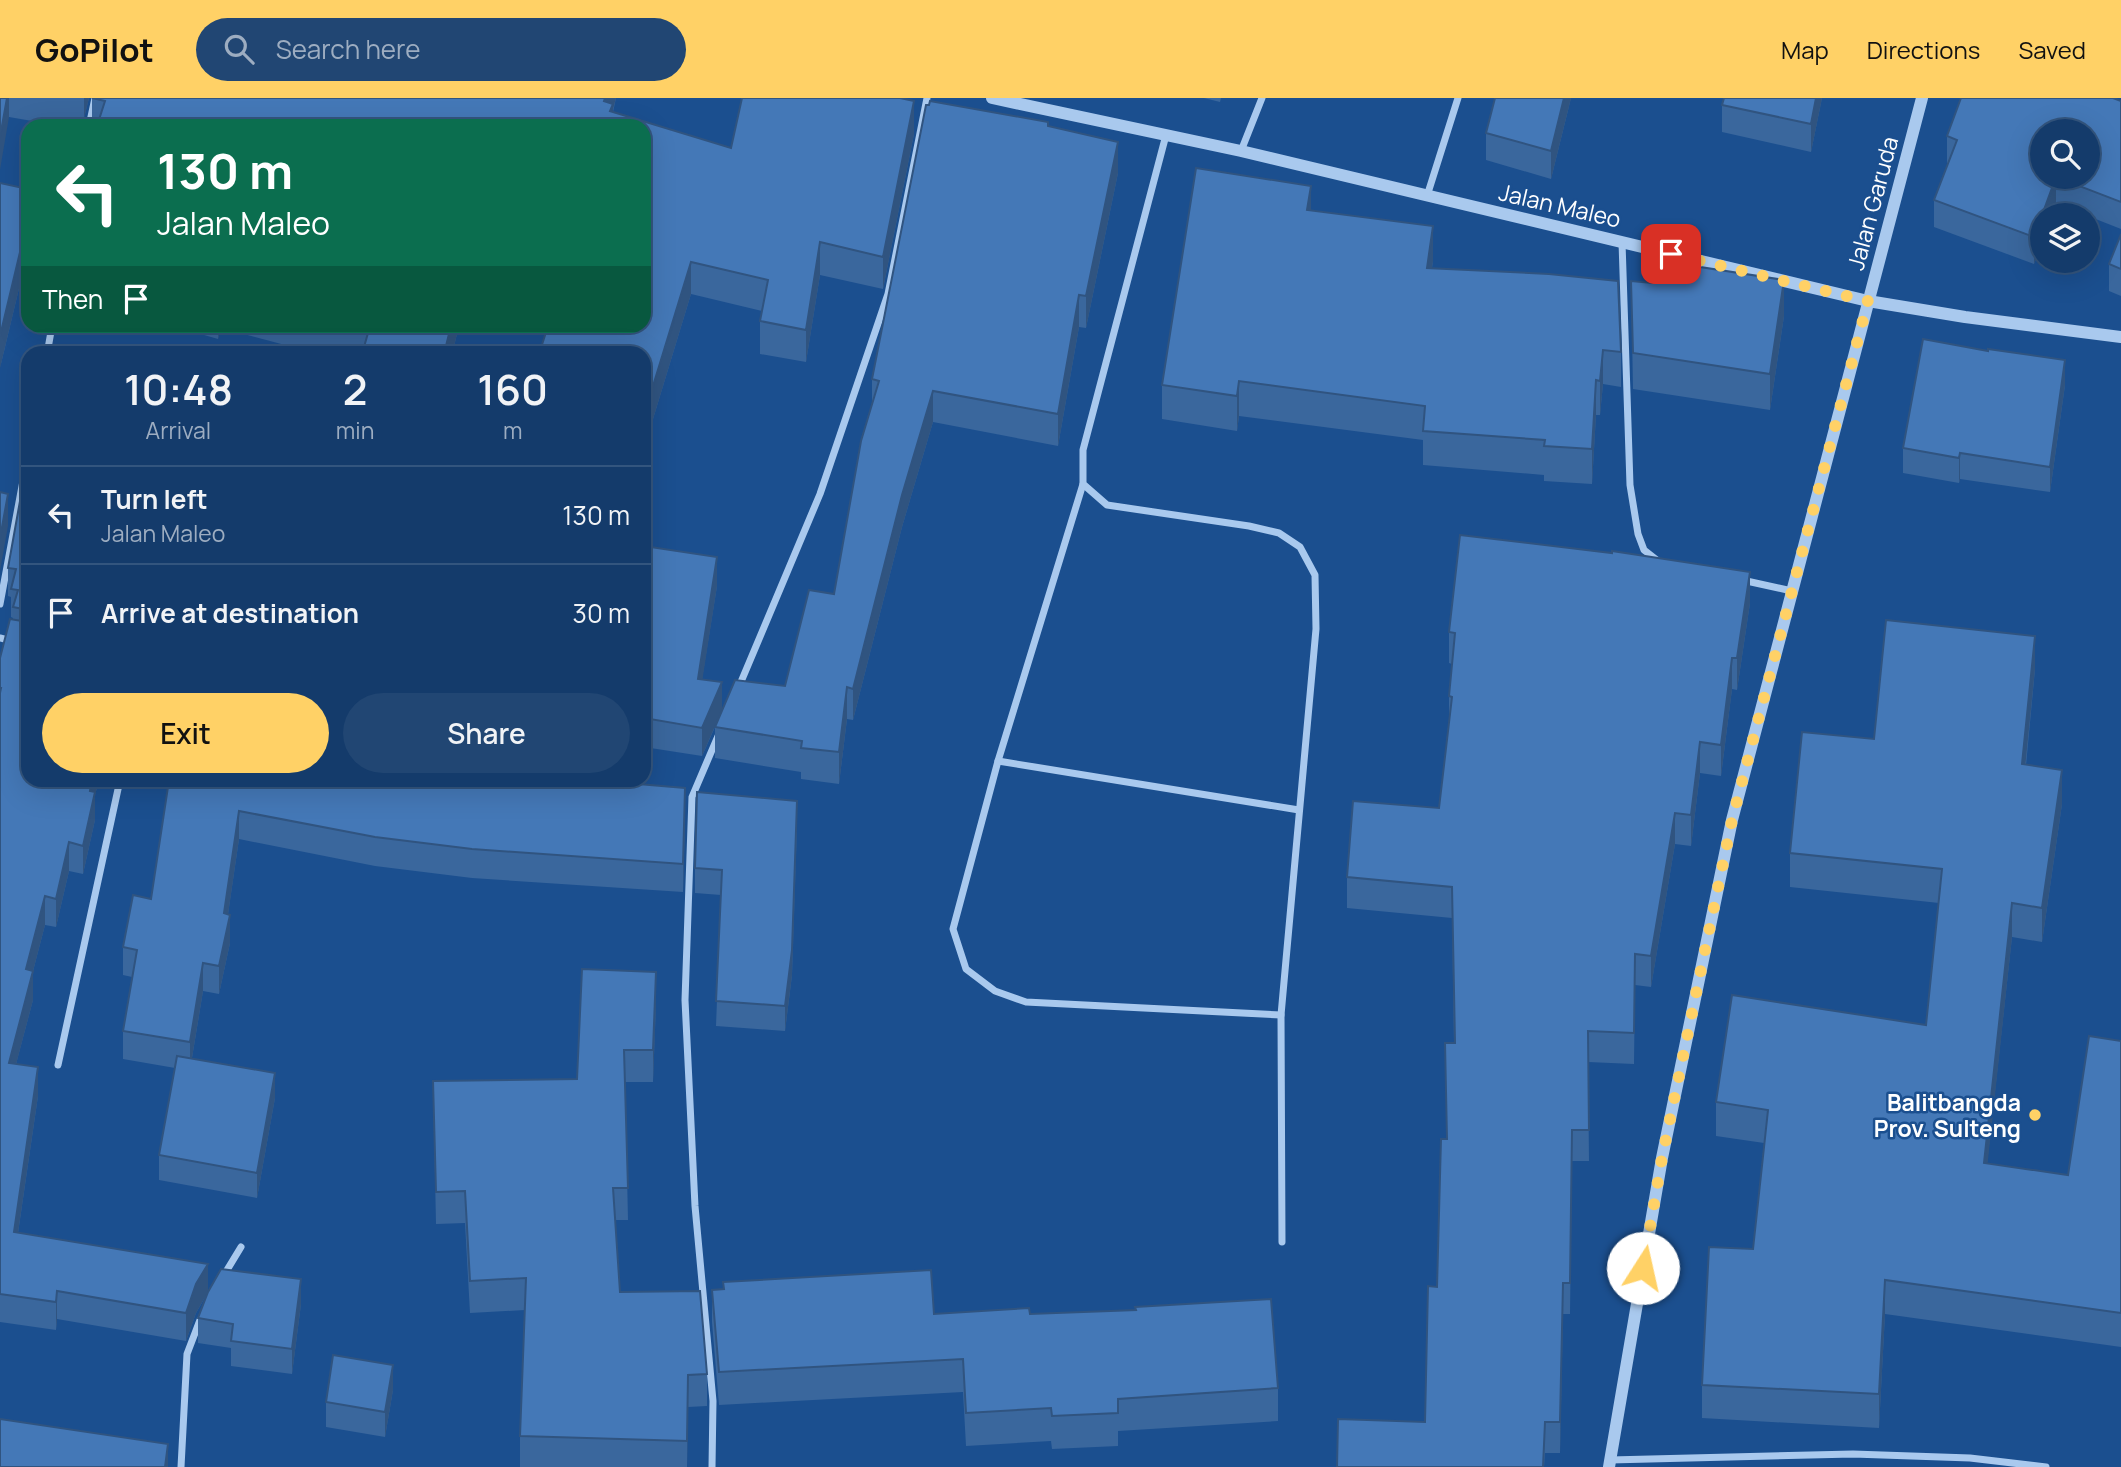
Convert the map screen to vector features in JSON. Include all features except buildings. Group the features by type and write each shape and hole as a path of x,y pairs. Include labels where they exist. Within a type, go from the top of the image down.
{"street":[{"path":"90,119 95,98"},
{"path":"735,696 820,494 888,294 927,98"},
{"name":"Jalan Maleo","path":"996,98 1241,151 1868,301 1965,317 2121,337"},
{"path":"1241,151 1262,98"},
{"path":"1427,196 1458,98"},
{"name":"Jalan Garuda","path":"1609,1463 1662,1158 1732,820 1922,98"},
{"path":"1166,135 1083,450 1083,484 998,761 953,929 967,969 996,991 1027,1002 1281,1015"},
{"path":"1622,242 1630,485 1638,534 1644,550 1656,561 1670,564"},
{"path":"1083,484 1107,505 1279,533 1300,547 1315,575 1316,629 1281,1015 1282,1242"},
{"path":"0,604 21,492"},
{"path":"1738,579 1792,591"},
{"path":"0,638 21,643"},
{"path":"712,1467 713,1401 695,1206 685,1000 692,797 724,721"},
{"path":"998,761 1299,810"},
{"path":"58,1065 118,787"},
{"path":"679,795 692,797"},
{"path":"217,1287 241,1247"},
{"path":"181,1467 187,1354 202,1315"},
{"path":"1609,1463 1853,1454 1970,1458 2046,1467"}],"place":[{"name":"Balitbangda Prov. Sulteng","path":"2035,1115"}],"route":[{"path":"1643,1268 1662,1158 1732,820 1868,301 1671,254"}]}
